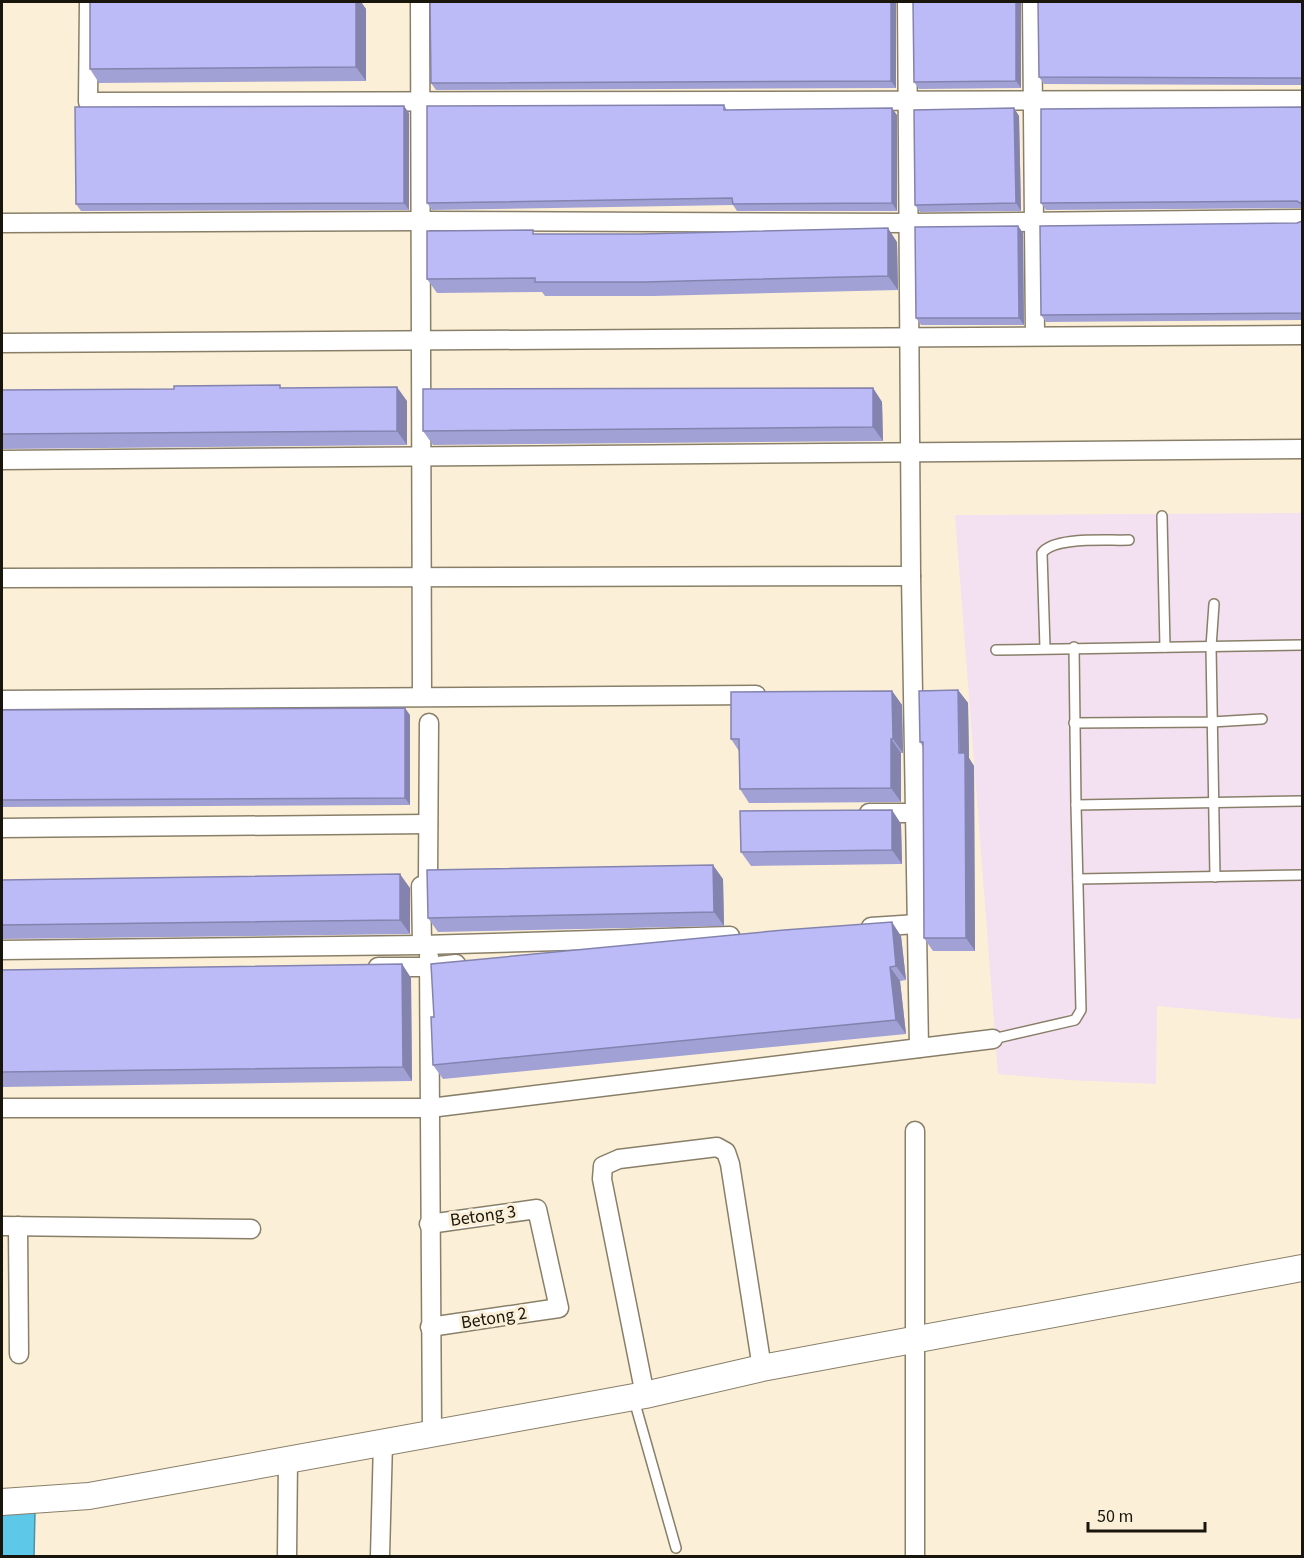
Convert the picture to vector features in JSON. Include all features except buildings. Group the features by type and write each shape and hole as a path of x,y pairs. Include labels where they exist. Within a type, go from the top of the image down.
{"street":[{"path":"89,2 88,102 1302,100"},
{"path":"420,2 422,696"},
{"path":"907,2 911,576 919,1048"},
{"path":"1032,2 1035,335"},
{"path":"2,223 420,221 910,223 1302,219"},
{"path":"2,343 1302,335"},
{"path":"2,460 1302,449"},
{"path":"2,578 911,576"},
{"path":"2,700 770,694"},
{"path":"429,723 428,824 422,945 432,1434"},
{"path":"856,813 915,813"},
{"path":"2,828 428,824"},
{"path":"858,928 917,924"},
{"path":"2,950 422,945 747,936 498,960"},
{"path":"357,967 423,967 475,962"},
{"path":"2,1108 424,1108 993,1039"},
{"path":"915,1131 915,1557"},
{"path":"639,1396 602,1179 603,1166 619,1159 717,1147 726,1152 730,1164 762,1368"},
{"name":"Betong 3","path":"429,1224 537,1209 559,1308"},
{"path":"19,1354 10,1226 251,1229"},
{"path":"2,1502 88,1496 639,1396 762,1368 1302,1268"},
{"name":"Betong 2","path":"430,1328 559,1308"},
{"path":"380,1557 383,1442"},
{"path":"287,1557 288,1459"}],"lane":[{"path":"1162,516 1165,647"},
{"path":"1045,648 1042,553 1045,549 1059,543 1129,540"},
{"path":"1214,604 1210,647 1215,877"},
{"path":"996,650 1302,645"},
{"path":"993,1039 1075,1020 1081,1010 1074,647"},
{"path":"1074,723 1212,722 1262,719"},
{"path":"1076,805 1302,801"},
{"path":"1078,879 1302,875"},
{"path":"639,1396 676,1548"}],"shaded area":[{"path":"1302,513 1302,1018 1157,1006 1156,1084 998,1074 955,515"}],"water":[{"path":"35,1512 34,1556 2,1556 2,1513"}]}
